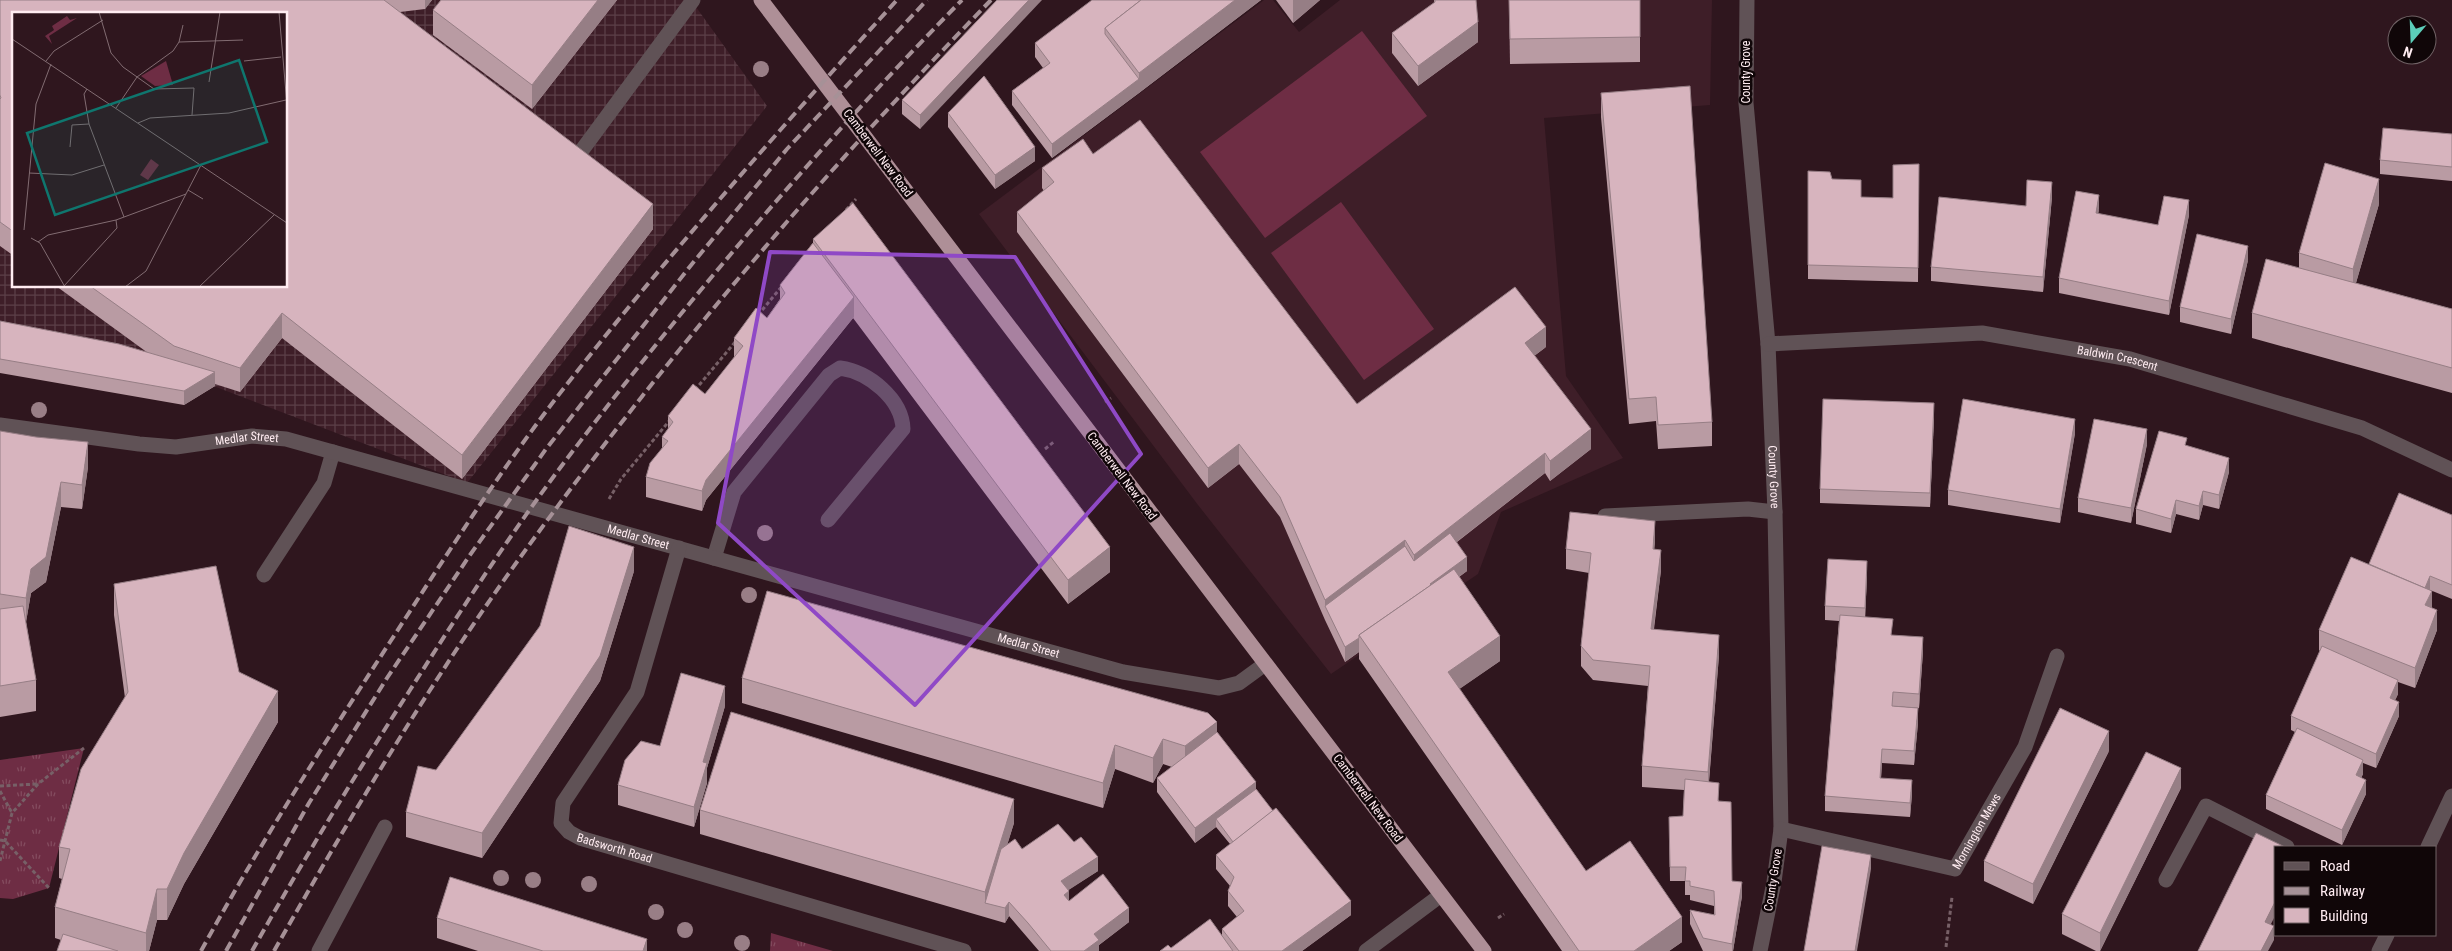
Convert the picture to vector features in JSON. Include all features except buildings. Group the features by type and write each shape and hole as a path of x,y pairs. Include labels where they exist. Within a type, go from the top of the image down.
{"highway":[{"name":"Camberwell New Road","path":"762,0 1484,951"}],"street":[{"path":"570,166 693,0"},
{"name":"County Grove","path":"1746,0 1746,103 1768,344 1776,512 1781,829 1774,882 1760,951"},
{"name":"Baldwin Crescent","path":"1768,344 1982,333 2130,359 2362,428 2452,470"},
{"path":"714,558 734,492 829,375 840,368 853,370 866,377 893,400 902,417 903,429 828,520"},
{"name":"Medlar Street","path":"0,425 139,444 176,447 252,436 286,439 1123,672 1219,688 1239,683 1265,664"},
{"path":"264,575 324,483 333,452"},
{"path":"1605,516 1748,510 1776,512"},
{"name":"Badsworth Road","path":"679,548 637,692 563,803 561,824 569,832 580,838 964,951"},
{"name":"Mornington Mews","path":"1781,829 1955,869 2025,747 2057,656"},
{"path":"2428,846 2452,796"},
{"path":"2166,880 2206,806 2285,846"},
{"path":"319,951 385,827"},
{"path":"1366,951 1441,895"},
{"path":"2379,951 2386,936"}],"path":[{"path":"843,214 856,199"},
{"path":"754,320 786,282"},
{"path":"690,396 741,335"},
{"path":"1105,402 1111,398"},
{"path":"594,524 621,479 672,418"},
{"path":"1045,449 1055,441"},
{"path":"0,861 12,813 38,784 84,748"},
{"path":"0,786 38,784"},
{"path":"0,791 12,813"},
{"path":"0,840 4,841 49,888"},
{"path":"1946,947 1955,869"},
{"path":"1498,918 1504,914"}],"highlighted area":[{"path":"770,252 1015,257 1141,454 915,705 718,523"}],"shaded area":[{"path":"0,0 361,0 425,9 432,0 691,0 767,106 467,483 174,371 0,332"},
{"path":"1264,0 1273,0 1299,32 1340,0 1712,0 1710,105 1544,118 1566,376 1623,458 1501,512 1478,574 1331,674 1198,505 979,214"}],"green space":[{"path":"1362,31 1427,116 1265,238 1200,152"},
{"path":"1341,202 1434,329 1364,380 1271,253"},
{"path":"84,748 49,888 13,899 0,898 0,760"},
{"path":"771,933 833,951 770,951"}],"railway":[{"path":"201,951 292,795 430,580 513,457 557,397 681,245 766,146 897,0"},
{"path":"226,951 309,803 387,678 470,555 546,449 692,264 787,149 927,0"},
{"path":"252,951 309,852 389,722 445,635 557,472 701,289 855,113 962,0"},
{"path":"274,951 361,801 453,654 573,485 686,341 745,271 866,133 991,0"}]}
